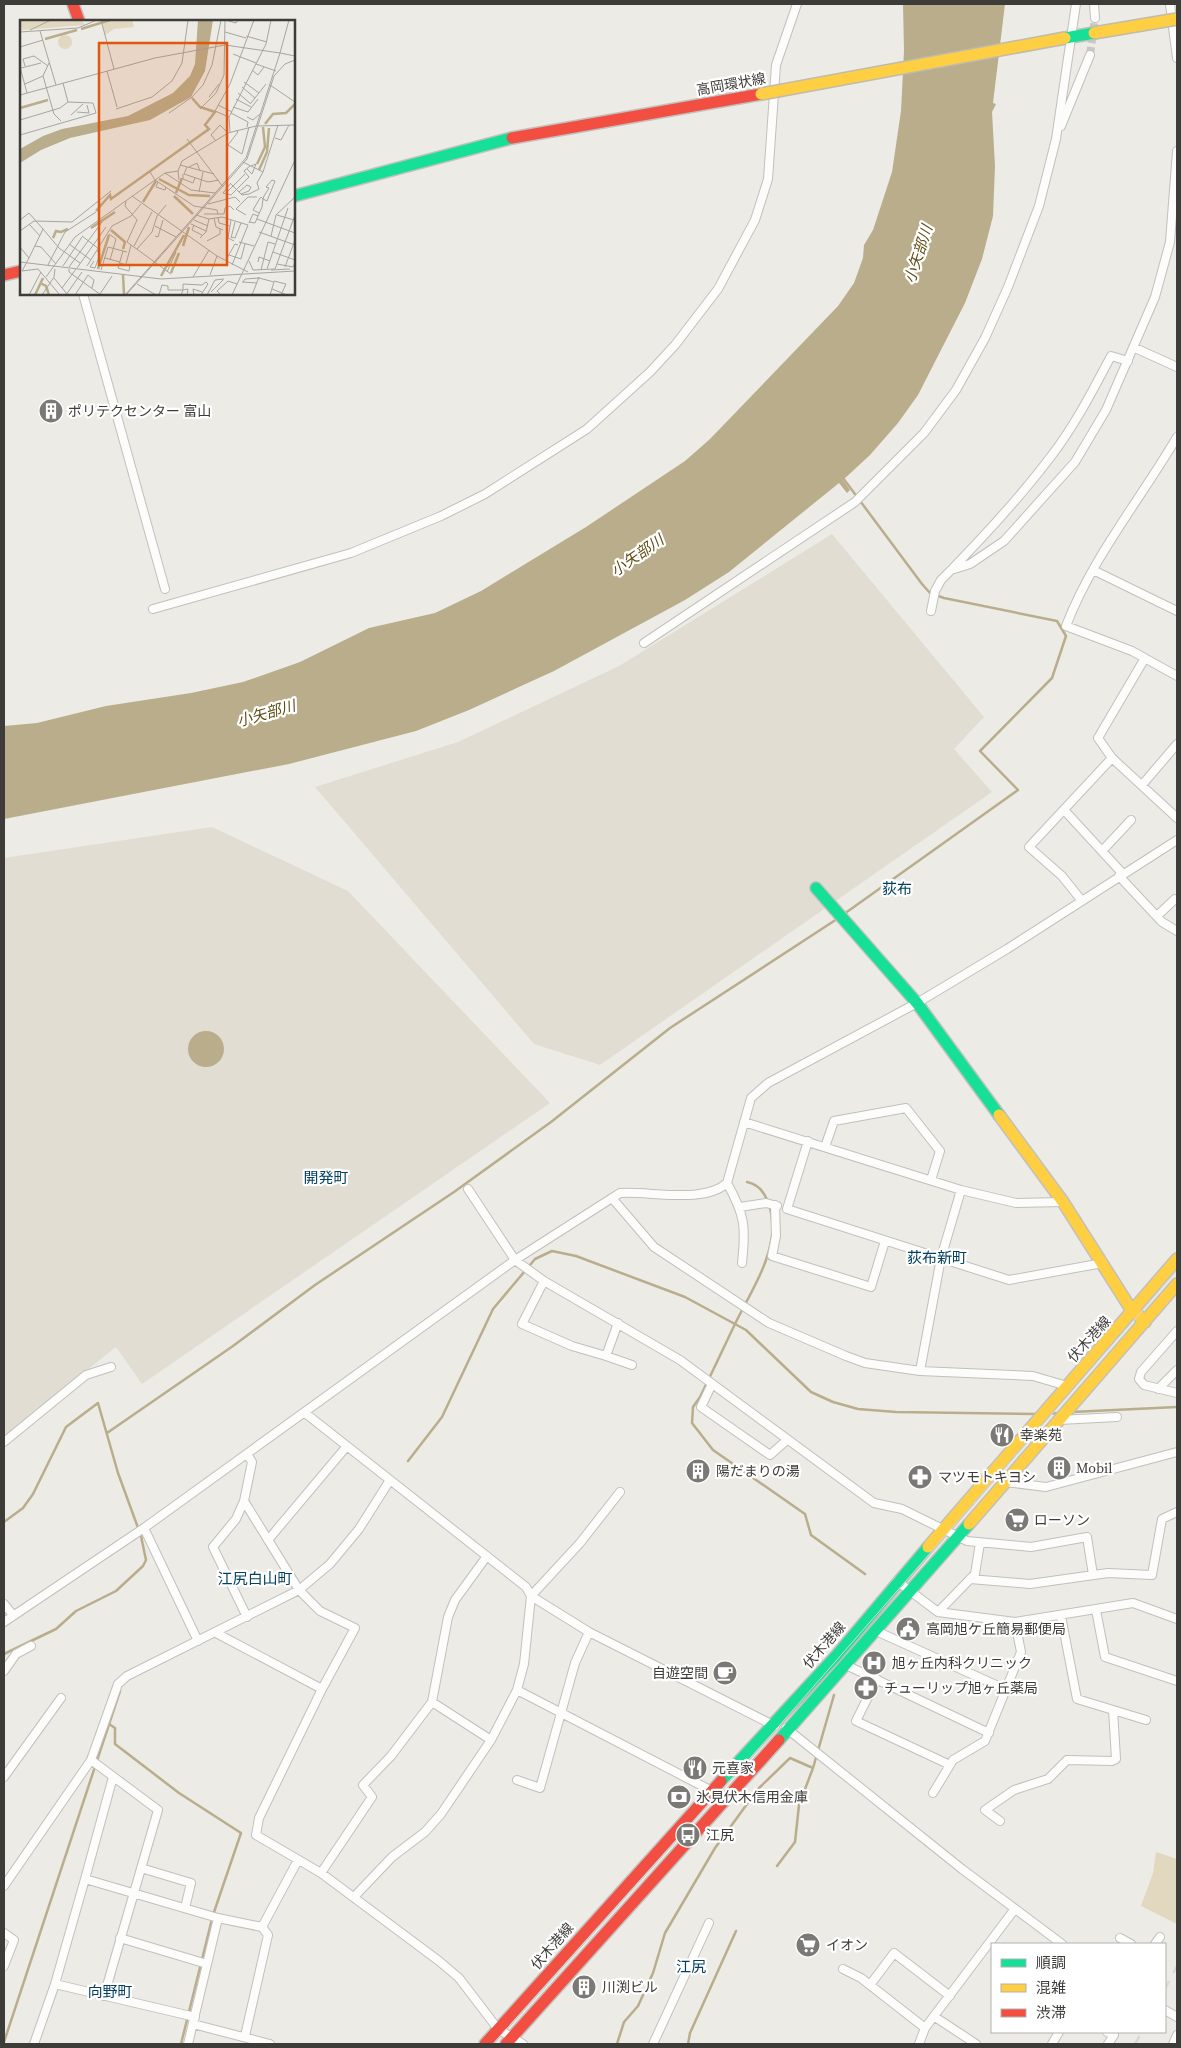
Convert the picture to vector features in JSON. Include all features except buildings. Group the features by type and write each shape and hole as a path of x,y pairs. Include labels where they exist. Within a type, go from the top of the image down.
{"main road":[{"path":"74,4 79,20"},
{"name":"高岡環状線","path":"295,196 518,136 1094,33 1177,20"},
{"path":"4,275 20,271"},
{"path":"816,888 917,1003 1064,1202 1133,1312 1145,1322"},
{"name":"伏木港線","path":"485,2044 836,1656 897,1581 1177,1260"},
{"path":"509,2041 663,1872 788,1728 846,1665 908,1591 957,1538 1177,1284"}],"street":[{"path":"153,609 351,552 441,516 485,494 587,428 650,372 675,345 718,290 755,220 768,179 776,65 797,4"},
{"path":"644,643 855,502 924,433 956,390 985,338 1001,304 1039,206 1056,139 1069,38 1076,4"},
{"path":"1094,4 1095,18"},
{"path":"1170,4 1177,58"},
{"path":"1056,139 1090,55"},
{"path":"952,570 970,564 1004,541 1074,462 1106,410 1135,348 1155,297 1170,242 1177,151"},
{"path":"83,295 165,588"},
{"path":"1135,348 1177,367"},
{"path":"932,611 935,591 941,580 987,533 1053,454 1089,399 1111,356 1128,361"},
{"path":"1177,437 1076,598 1066,626 1132,650 1177,676"},
{"path":"1093,570 1177,611"},
{"path":"1145,658 1098,738 1112,758 1177,818"},
{"path":"1142,786 1177,744"},
{"path":"1082,901 1062,876 1029,847 1065,811 1112,758"},
{"path":"1065,811 1157,916 1177,931"},
{"path":"1102,851 1131,820"},
{"path":"4,1622 144,1528 306,1413 515,1260 620,1193 704,1195 719,1190 727,1183 751,1098 768,1083 917,1003 1177,840"},
{"path":"1157,916 1175,899 1177,900"},
{"path":"826,1146 834,1121 906,1108 940,1151 931,1180"},
{"path":"744,1122 826,1146 961,1190 1016,1203 1064,1202"},
{"path":"786,1209 808,1141"},
{"path":"727,1183 740,1207 745,1234 742,1263"},
{"path":"468,1189 515,1260 544,1281 680,1360 874,1503 902,1509 957,1538 980,1543 1031,1546 1087,1537 1093,1575"},
{"path":"920,1371 941,1258 961,1190"},
{"path":"612,1198 654,1247 769,1323 865,1363 920,1371 1034,1376 1066,1386"},
{"path":"740,1207 766,1203 1009,1280 1103,1263"},
{"path":"774,1206 776,1236 772,1256 781,1259 871,1287 885,1241"},
{"path":"544,1281 522,1324 572,1346 632,1365"},
{"path":"606,1356 618,1323"},
{"path":"1177,1331 1141,1372 1140,1379 1144,1385 1177,1394"},
{"path":"4,1442 86,1376 111,1367"},
{"path":"1158,1389 1177,1370"},
{"path":"712,1384 701,1408 770,1456 788,1440"},
{"path":"306,1413 526,1587 531,1596 590,1632 772,1725 788,1728 1014,1910 1061,1943"},
{"path":"1059,1420 1117,1417"},
{"path":"268,1540 347,1446"},
{"path":"1005,1482 1046,1488 1177,1452"},
{"path":"246,1617 213,1547 236,1519 244,1501 252,1462 247,1454"},
{"path":"4,1886 91,1760 118,1684 127,1676 299,1590 330,1564 359,1529 390,1480"},
{"path":"354,1897 392,1857 426,1832 441,1814 490,1740 518,1690 524,1664 531,1596 580,1543 620,1492"},
{"path":"244,1501 299,1590 320,1610 355,1628 322,1689 259,1818 256,1836 321,1873 459,1978 509,2041 523,2044"},
{"path":"970,1580 1030,1584 1108,1573 1152,1575 1162,1519 1177,1512"},
{"path":"144,1528 198,1641"},
{"path":"938,1612 975,1574 980,1543"},
{"path":"321,1873 372,1796 363,1785 391,1756 432,1702 448,1617 455,1600 487,1556"},
{"path":"897,1581 938,1612 1016,1622 1133,1603 1177,1619"},
{"path":"4,1604 13,1615"},
{"path":"1096,1610 1104,1657 1177,1681"},
{"path":"1061,1616 1077,1699 1146,1720"},
{"path":"933,1793 953,1760 985,1741 989,1733 1021,1652 1016,1622"},
{"path":"876,1631 1007,1690"},
{"path":"517,1780 540,1788 575,1663 590,1632"},
{"path":"216,1633 322,1689"},
{"path":"4,1670 16,1654 31,1646"},
{"path":"846,1665 989,1733"},
{"path":"877,1679 856,1721 950,1766"},
{"path":"518,1690 712,1792"},
{"path":"5,1771 61,1698"},
{"path":"432,1702 490,1740"},
{"path":"1000,1821 985,1810 1014,1790 1048,1779 1067,1760 1112,1761 1116,1759 1113,1710"},
{"path":"91,1760 158,1810 104,1996"},
{"path":"34,2044 55,1984 113,1777"},
{"path":"262,1927 298,1860"},
{"path":"141,1868 191,1883 185,1908"},
{"path":"85,1879 214,1917 262,1927 268,1935 245,2036"},
{"path":"919,2044 925,2028 1014,1910"},
{"path":"188,2044 214,1917"},
{"path":"653,2044 709,1923"},
{"path":"4,1933 14,1940 4,1966"},
{"path":"120,1938 204,1963"},
{"path":"1120,1938 1129,1943"},
{"path":"870,1985 894,1953 950,1996"},
{"path":"843,1969 870,1985 925,2028"},
{"path":"55,1984 194,2021 270,2044"},
{"path":"1166,2011 1177,2017"},
{"path":"935,2017 976,2044"},
{"path":"1052,2044 1058,2033"},
{"path":"1108,2044 1114,2035 1109,2033"},
{"path":"1173,2044 1177,2035"}],"shaded area":[{"path":"832,534 984,717 954,749 992,792 600,1065 534,1044 315,787 458,742 619,666"},
{"path":"212,827 348,891 550,1103 142,1384 116,1347 4,1436 4,858"},
{"path":"1156,1852 1177,1859 1177,1924 1141,1906 1153,1873"}],"water":[{"name":"小矢部川","path":"903,4 1005,4 993,103 996,104 992,112 995,166 993,216 982,259 965,303 918,395 898,423 870,455 843,480 850,490 847,493 839,483 729,572 685,600 554,671 469,710 416,731 289,764 4,819 4,726 37,723 106,706 191,693 243,682 300,662 369,628 435,613 481,591 586,527 685,461 710,439 838,306 854,283 863,258 864,245 873,230 892,172 901,111 904,51"},
{"path":"206,1031 218,1037 224,1049 218,1061 206,1067 194,1061 188,1049 194,1037"}],"waterway":[{"path":"843,478 930,593 944,598 1057,621 1066,636 1052,678 980,751 1018,790 844,914"},
{"path":"107,1433 233,1346 315,1285 454,1192 551,1122 670,1028 837,919"},
{"path":"747,1182 760,1189 769,1203 772,1220 770,1248 757,1282 700,1397 693,1407 692,1423 713,1450 805,1514 811,1535 865,1574"},
{"path":"408,1461 442,1417 493,1309 535,1259 552,1251 576,1256 685,1297 746,1330 811,1392 833,1402 858,1409 896,1412 1036,1414"},
{"path":"4,1522 23,1508 33,1494 66,1427 98,1403 118,1473 141,1536 146,1560 143,1566 116,1591 76,1611 56,1629 4,1654"},
{"path":"1072,1412 1177,1407"},
{"path":"1047,1414 1059,1413"},
{"path":"4,2042 120,1691"},
{"path":"777,1866 795,1842 799,1805 813,1768 834,1695"},
{"path":"109,1724 115,1728 115,1744 179,1793 241,1833 213,1915 181,2044"},
{"path":"617,2044 624,2022 638,2006 653,1973 665,1933 715,1848 758,1789 790,1758 813,1768"},
{"path":"688,2044 690,2033 736,1931"}],"tunnel":[{"path":"1090,55 1095,18"}],"tram line":[{"path":"493,2044 779,1726 1177,1271"}],"railway":[{"path":"1166,1987 1177,1966"},
{"path":"1135,2044 1141,2033"}],"traffic: fast":[{"path":"1065,38 1094,33"},
{"path":"295,196 512,138"},
{"path":"816,888 917,1003 999,1115"},
{"path":"779,1740 969,1524"},
{"path":"721,1781 836,1656 928,1547"}],"traffic: slow":[{"path":"1094,33 1177,19"},
{"path":"761,94 1065,38"},
{"path":"999,1115 1063,1202 1129,1306 1145,1322"},
{"path":"928,1547 1177,1259"},
{"path":"969,1524 1177,1284"}],"traffic: jam":[{"path":"73,4 79,20"},
{"path":"512,138 761,94"},
{"path":"4,275 20,271"},
{"path":"506,2044 779,1740"},
{"path":"485,2044 721,1781"}],"place":[{"name":"ポリテクセンター 富山","path":"51,411"},
{"name":"幸楽苑","path":"1002,1435"},
{"name":"Mobil","path":"1059,1468"},
{"name":"陽だまりの湯","path":"698,1471"},
{"name":"マツモトキヨシ","path":"920,1477"},
{"name":"ローソン","path":"1017,1520"},
{"name":"高岡旭ケ丘簡易郵便局","path":"908,1629"},
{"name":"旭ヶ丘内科クリニック","path":"874,1663"},
{"name":"自遊空間","path":"725,1673"},
{"name":"チューリップ旭ヶ丘薬局","path":"866,1688"},
{"name":"元喜家","path":"695,1768"},
{"name":"氷見伏木信用金庫","path":"679,1797"},
{"name":"江尻","path":"688,1835"},
{"name":"イオン","path":"808,1945"},
{"name":"川渕ビル","path":"584,1987"}],"district":[{"name":"荻布","path":"897,888"},
{"name":"開発町","path":"326,1177"},
{"name":"荻布新町","path":"937,1257"},
{"name":"江尻白山町","path":"255,1578"},
{"name":"江尻","path":"691,1966"},
{"name":"向野町","path":"110,1991"}]}
